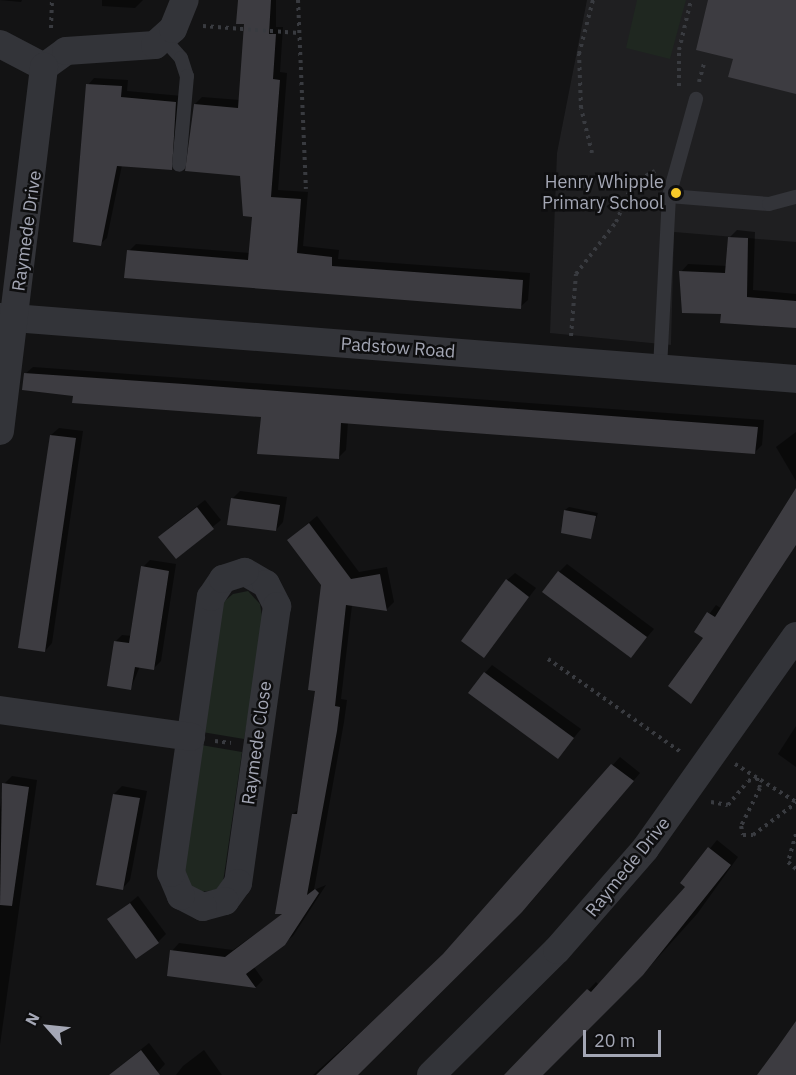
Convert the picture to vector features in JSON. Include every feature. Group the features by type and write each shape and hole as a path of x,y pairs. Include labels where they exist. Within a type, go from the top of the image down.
{"street":[{"path":"0,44 44,67 66,51 144,48 164,39 185,0"},
{"name":"Raymede Drive","path":"0,431 7,317 44,67"},
{"name":"Padstow Road","path":"7,317 796,379"},
{"name":"Raymede Close","path":"244,572 266,584 277,606 257,748 238,883 225,901 203,907 181,896 171,873 211,597 223,579 244,572"},
{"name":"Raymede Drive","path":"431,1075 557,950 645,849 796,636"},
{"path":"0,710 190,736"}],"lane":[{"path":"164,39 181,58 187,76 179,165"},
{"path":"660,368 669,196 697,93"},
{"path":"669,196 769,204 796,197"}],"path":[{"path":"298,0 306,189"},
{"path":"592,153 580,108 579,54 593,0"},
{"path":"676,98 679,86 679,50 691,0"},
{"path":"236,28 298,33"},
{"path":"679,86 697,93"},
{"path":"570,361 576,274 616,222 633,183 656,171 660,163"},
{"path":"548,659 690,759"},
{"path":"190,736 257,748"},
{"path":"731,761 796,802 753,835 744,835 741,826 760,788 757,778"},
{"path":"705,798 728,805 748,781 757,778"},
{"path":"796,834 788,862 796,869"}],"shaded area":[{"name":"Henry Whipple Primary School","path":"587,0 796,0 796,242 674,232 671,345 550,333 557,153"},
{"path":"637,0 686,0 670,59 626,48"},
{"path":"248,591 260,604 264,628 244,739 202,732 221,604 233,594"},
{"path":"201,745 242,752 222,889 200,892 184,883 182,870"}],"building":[{"path":"238,0 271,0 269,34 276,34 273,79 280,80 271,197 301,199 297,253 332,257 332,266 523,280 521,309 124,278 127,250 248,260 252,217 243,216 240,176 185,171 194,104 238,108 244,24 236,24"},
{"path":"708,0 796,0 796,94 728,77 733,59 696,50"},
{"path":"86,84 122,86 121,97 176,102 172,170 117,166 101,246 73,242"},
{"path":"728,237 748,238 747,297 796,301 796,328 720,323 721,314 682,313 679,271 725,273"},
{"path":"24,373 758,427 755,454 341,423 339,459 257,454 261,417 72,403 73,396 22,390"},
{"path":"50,435 76,438 45,652 18,648"},
{"path":"796,488 796,545 691,704 668,686 703,638 694,632 707,612 715,617"},
{"path":"231,498 280,505 276,531 227,525"},
{"path":"197,507 214,529 176,559 158,537"},
{"path":"564,510 596,516 591,539 561,533"},
{"path":"309,523 351,579 380,574 387,611 346,605 335,706 340,707 337,731 307,895 315,889 319,893 285,945 246,974 256,988 167,976 170,950 225,957 282,914 275,914 292,814 297,814 315,691 308,690 321,585 287,540"},
{"path":"141,566 169,571 154,670 135,667 131,690 107,686 114,641 129,643"},
{"path":"558,571 647,637 631,658 542,592"},
{"path":"506,579 529,597 484,658 461,641"},
{"path":"484,672 574,738 558,759 468,693"},
{"path":"611,764 634,781 522,912 358,1075 316,1075 443,954"},
{"path":"2,783 29,787 12,906 0,905"},
{"path":"113,794 140,798 123,890 96,885"},
{"path":"708,847 731,865 643,975 543,1075 504,1075 587,989 591,992 685,887 680,883"},
{"path":"130,903 159,943 136,959 107,919"},
{"path":"796,1021 796,1075 757,1075 777,1048"},
{"path":"141,1050 160,1075 109,1075"}],"place":[{"name":"Henry Whipple Primary School","path":"676,193"}]}
